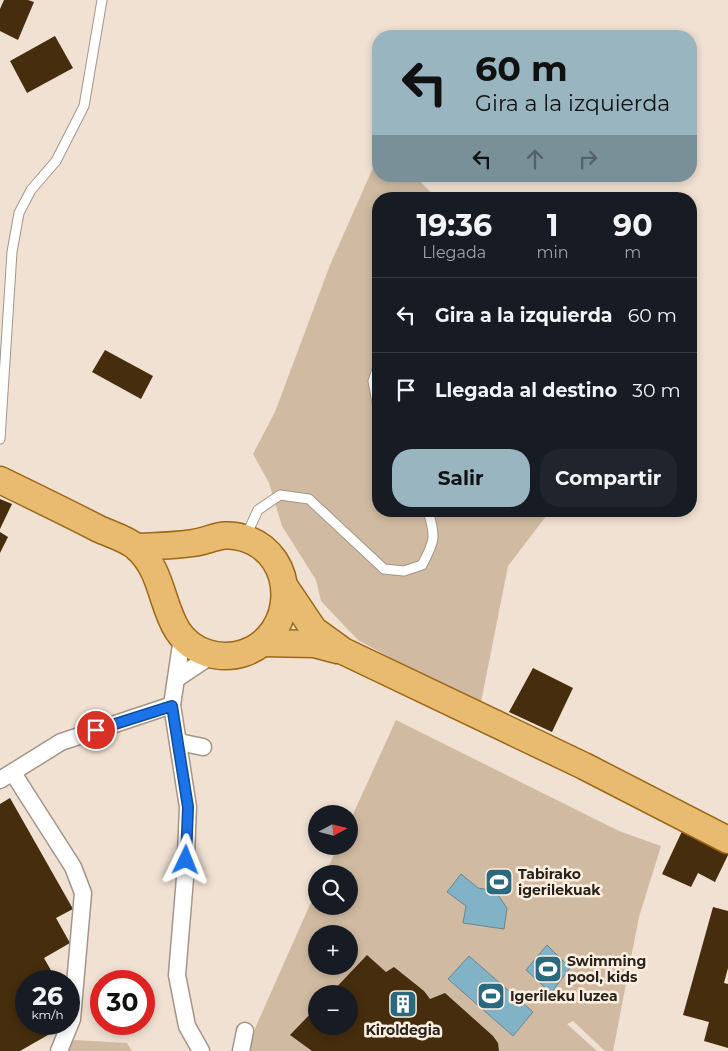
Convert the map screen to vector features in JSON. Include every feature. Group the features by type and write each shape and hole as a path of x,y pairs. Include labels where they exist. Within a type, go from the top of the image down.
{"main road":[{"path":"0,480 136,547 155,572 165,598"},
{"path":"228,535 245,538 260,546 272,557 281,571 285,587 284,612 276,629 263,643 239,655 212,655 191,646 182,638 167,613 165,598 166,582 172,566 182,553 195,543 211,536 228,535"},
{"path":"136,547 195,543"},
{"path":"285,587 314,630 343,651 584,766 728,840"},
{"path":"263,643 314,644 343,651"}],"street":[{"path":"182,638 172,706 188,807 177,975 187,1026 201,1051"},
{"path":"176,679 212,655"},
{"path":"59,1051 72,1019 83,893 73,868 6,776 61,742 131,717 172,706"},
{"path":"179,742 203,747"},
{"path":"241,1051 245,1031"}],"lane":[{"path":"0,439 12,252 19,213 31,190 56,161 84,106 102,0"},
{"path":"245,538 258,510 280,495 310,499 384,569 404,571 422,565 433,545 435,533 430,517"}],"shaded area":[{"path":"372,170 372,182 421,182 430,192 372,192 372,517 545,517 508,566 481,702 426,677 358,640 321,601 316,580 282,526 269,483 253,454 275,412 330,265"},
{"name":"Tabirako igerilekuak","path":"396,720 619,831 661,846 639,917 613,1051 605,1051 573,1021 567,1024 597,1051 245,1051 308,909 308,915 358,915 358,865 329,865 334,855 358,855 357,805"},
{"path":"74,1040 127,1043 132,1051 68,1051"}],"water":[{"path":"461,874 478,888 495,891 507,908 504,929 463,923 466,906 447,892"},
{"name":"Swimming pool, kids","path":"547,945 570,968 551,993 526,970"},
{"name":"Igerileku luzea","path":"469,956 533,1012 513,1036 448,979"}],"building":[{"path":"4,0 28,0 34,2 18,40 0,31 0,9"},
{"path":"55,36 73,68 27,93 10,61"},
{"path":"105,350 153,376 141,399 92,372"},
{"path":"0,499 12,504 0,529"},
{"path":"0,532 8,537 0,553"},
{"path":"533,668 573,688 552,732 509,712"},
{"path":"10,798 73,909 56,918 70,943 44,958 51,970 15,970 15,1035 48,1035 20,1051 0,1051 0,804"},
{"path":"684,827 728,848 728,855 715,882 698,873 691,887 662,874"},
{"path":"713,907 728,911 728,968 724,983 728,984 728,1048 704,1041 709,1022 683,1015"},
{"name":"Kiroldegia","path":"367,955 386,972 394,967 424,991 430,999 445,993 493,1036 498,1043 499,1051 312,1051 290,1035 308,1016 308,1035 358,1035 358,985 339,985 348,975 358,975 358,964"}],"place":[{"name":"Tabirako igerilekuak","path":"499,882"},
{"name":"Swimming pool, kids","path":"548,969"},
{"name":"Igerileku luzea","path":"491,996"},
{"name":"Kiroldegia","path":"403,1004"}],"route":[{"path":"96,730 131,717 172,706 188,807 186,860"}]}
